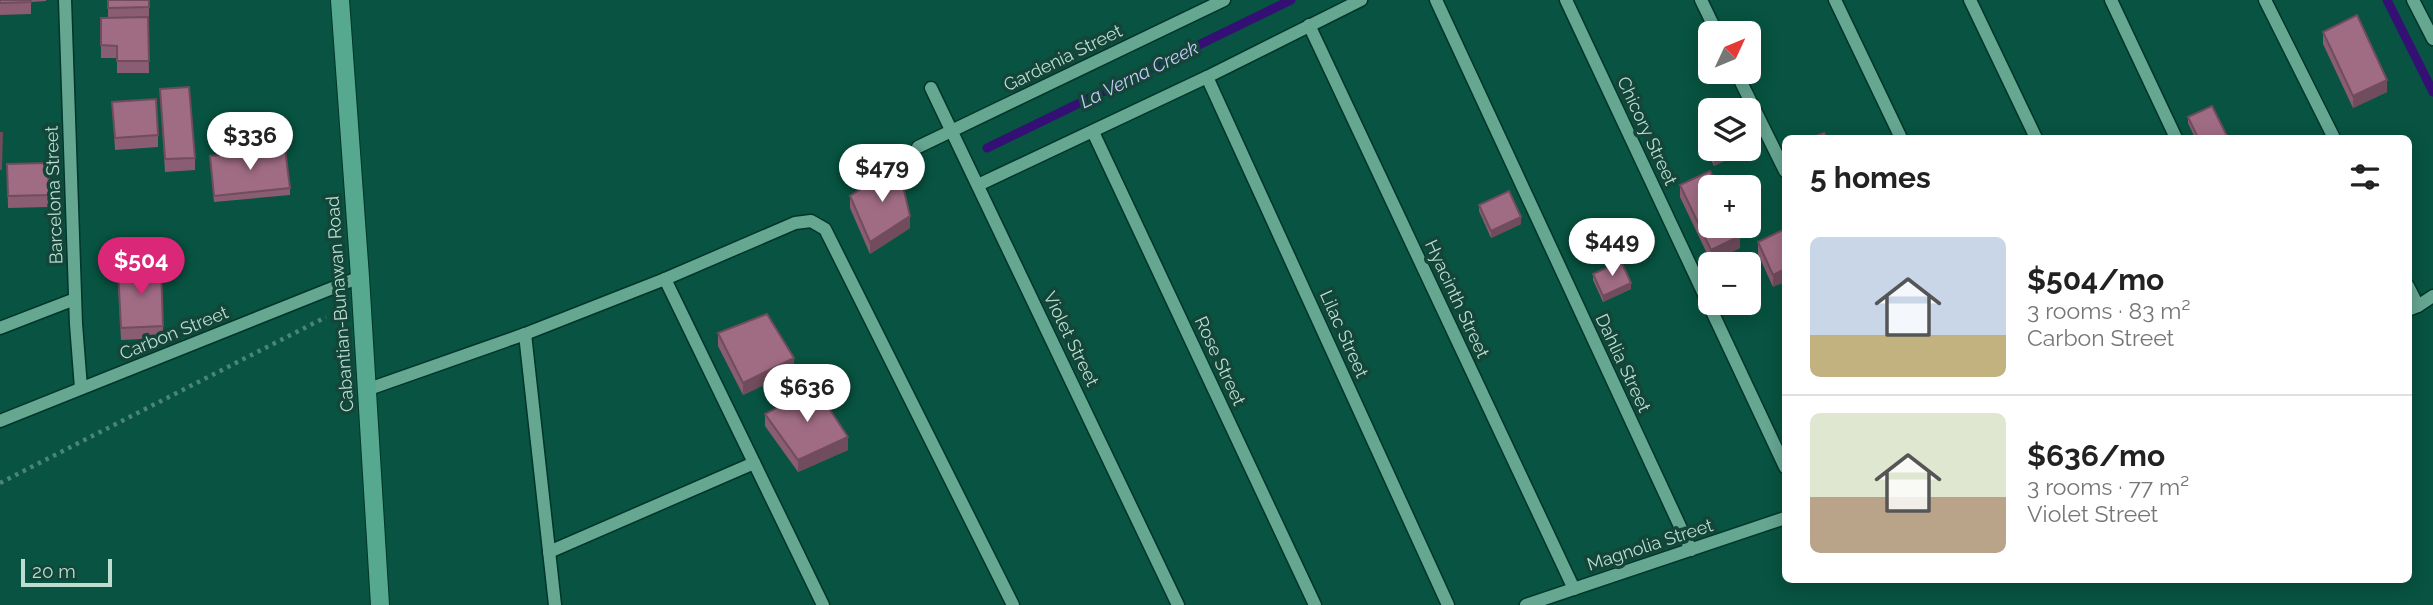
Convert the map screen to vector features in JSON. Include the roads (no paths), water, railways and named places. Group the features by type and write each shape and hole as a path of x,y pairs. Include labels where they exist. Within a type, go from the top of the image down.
{"main road":[{"name":"Cabantian-Bunawan Road","path":"340,0 380,605"}],"street":[{"name":"Barcelona Street","path":"65,0 75,299 81,388"},
{"name":"Gardenia Street","path":"918,147 1224,0"},
{"path":"978,185 1208,77 1360,0"},
{"name":"Dahlia Street","path":"1436,0 1690,550"},
{"name":"Chicory Street","path":"1566,0 1782,461"},
{"path":"1700,0 1711,21"},
{"path":"1835,0 1900,135"},
{"path":"1970,0 2035,135"},
{"path":"2111,0 2175,135"},
{"path":"2264,0 2332,135"},
{"path":"2413,0 2433,39"},
{"name":"Hyacinth Street","path":"1309,25 1574,589"},
{"name":"Lilac Street","path":"1208,77 1448,605"},
{"path":"1742,84 1782,165"},
{"name":"Violet Street","path":"932,88 1178,605"},
{"name":"Rose Street","path":"1093,132 1315,605"},
{"path":"366,390 525,334 665,279 795,223 811,221 825,229 1013,605"},
{"name":"Carbon Street","path":"0,421 360,277"},
{"path":"665,279 823,605"},
{"path":"2413,308 2433,296"},
{"path":"0,328 75,299"},
{"path":"525,334 555,605"},
{"path":"550,552 754,464"},
{"name":"Magnolia Street","path":"1526,605 1782,519"}],"waterway":[{"name":"La Verna Creek","path":"987,148 1291,0"},
{"name":"La Verna Creek","path":"2387,0 2433,92"}]}
